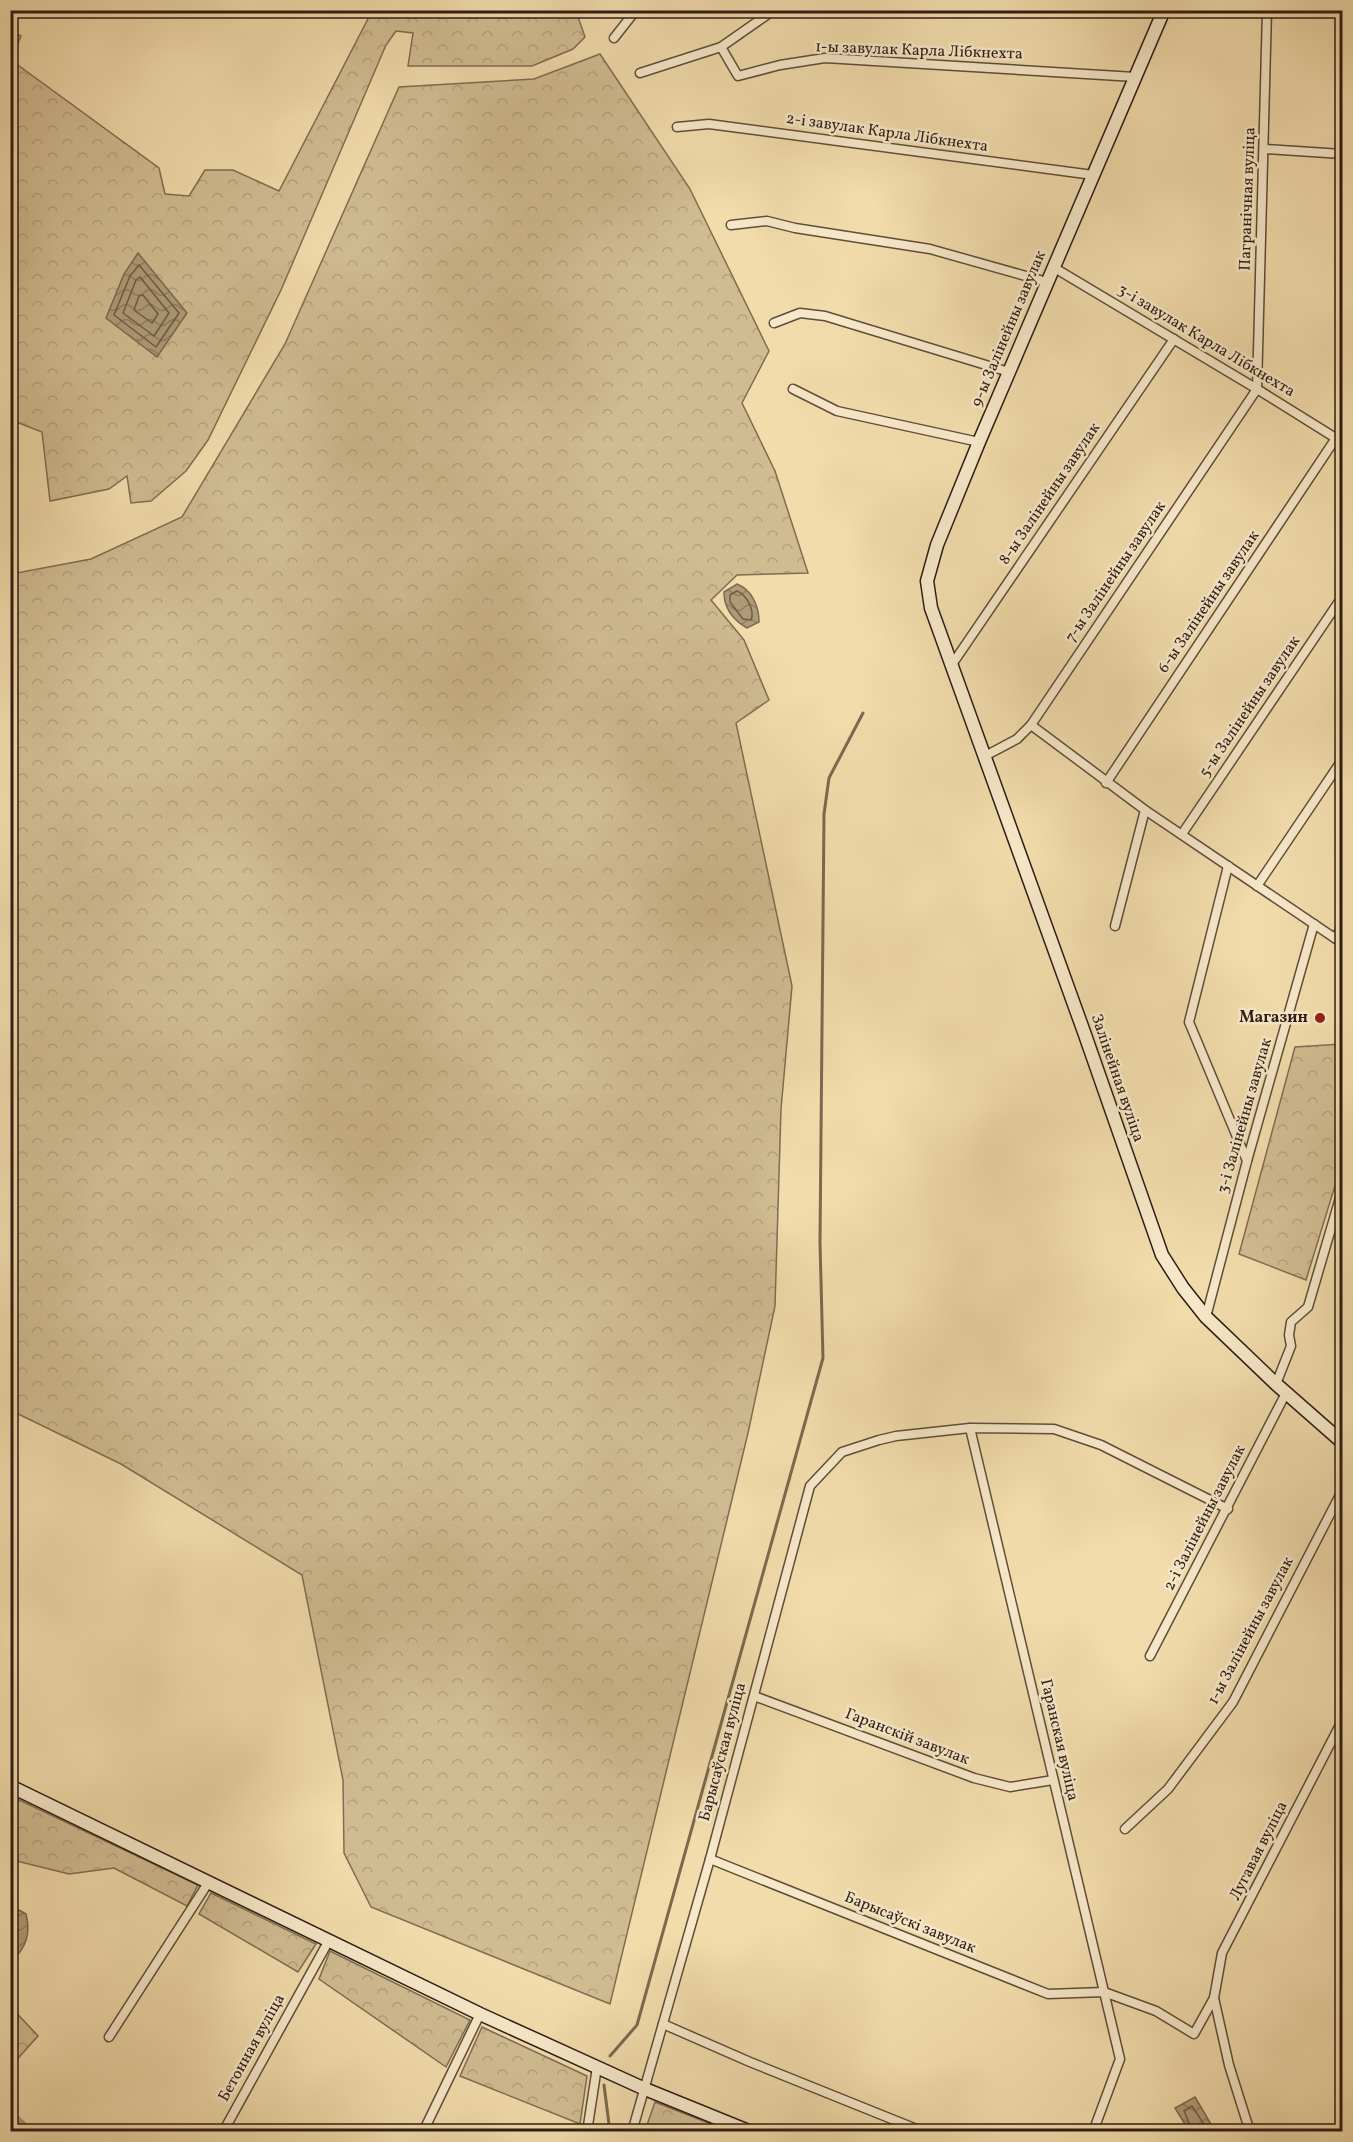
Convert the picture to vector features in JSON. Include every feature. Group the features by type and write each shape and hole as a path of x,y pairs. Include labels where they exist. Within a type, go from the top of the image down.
{"street":[{"path":"614,38 636,10"},
{"path":"640,73 721,47 774,10"},
{"name":"9-ы Залінейны завулак","path":"951,666 931,608 927,581 937,545 979,441 1164,10"},
{"name":"Пагранічная вуліца","path":"1257,389 1267,10"},
{"name":"1-ы завулак Карла Лібкнехта","path":"721,47 738,76 780,65 825,58 1135,77"},
{"name":"2-і завулак Карла Лібкнехта","path":"677,127 709,124 1093,175"},
{"path":"1264,149 1342,154"},
{"path":"731,225 767,221 795,228 930,249 1047,282"},
{"name":"3-і завулак Карла Лібкнехта","path":"1053,267 1339,440"},
{"path":"774,323 800,313 825,316 1009,372"},
{"name":"8-ы Залінейны завулак","path":"951,666 1174,339"},
{"path":"793,389 837,411 979,441"},
{"name":"7-ы Залінейны завулак","path":"984,756 1017,740 1031,725 1257,389"},
{"name":"6-ы Залінейны завулак","path":"1106,783 1339,440"},
{"name":"5-ы Залінейны завулак","path":"1182,834 1342,597"},
{"name":"Залінейная вуліца","path":"951,666 1162,1255 1183,1288 1206,1317 1276,1384 1342,1442"},
{"path":"1031,725 1106,783 1339,941 1342,927"},
{"path":"1257,886 1342,760"},
{"path":"1115,926 1145,810"},
{"path":"1228,866 1189,1022 1247,1161"},
{"name":"3-і Залінейны завулак","path":"1206,1317 1247,1161 1314,924"},
{"path":"1276,1384 1291,1346 1289,1335 1291,1322 1308,1307 1342,1191"},
{"name":"2-і Залінейны завулак","path":"1150,1656 1286,1393"},
{"path":"970,1428 1054,1429 1101,1445 1228,1509"},
{"name":"Барысаўская вуліца","path":"632,2132 710,1859 810,1486 842,1452 896,1436 970,1428"},
{"name":"Гаранская вуліца","path":"970,1428 1120,2059 1093,2132"},
{"name":"1-ы Залінейны завулак","path":"1125,1829 1168,1789 1233,1702 1342,1491"},
{"name":"Гаранскій завулак","path":"754,1696 974,1778 1010,1788 1053,1780"},
{"name":"Лугавая вуліца","path":"1214,1998 1222,1953 1342,1721"},
{"path":"10,1786 480,2014 645,2089 751,2132"},
{"name":"Барысаўскі завулак","path":"710,1859 1048,1994 1104,1992"},
{"path":"109,2037 208,1883"},
{"name":"Бетонная вуліца","path":"223,2132 328,1942"},
{"path":"1104,1992 1156,2011 1194,2034 1214,1998"},
{"path":"1214,1998 1229,2065 1250,2132"},
{"path":"423,2132 480,2014"},
{"path":"663,2024 750,2062 924,2132"},
{"path":"586,2132 597,2067"}],"green space":[{"path":"372,11 576,11 585,37 573,49 532,66 408,66 413,33 396,31 386,45 281,290 208,440 186,471 151,501 131,503 127,476 109,489 50,501 42,432 11,420 10,29 21,36 11,60 159,168 165,194 189,196 205,170 233,170 279,191"},
{"path":"600,54 690,189 769,351 742,403 775,471 808,573 737,575 711,600 744,640 769,700 736,723 792,986 781,1109 775,1306 748,1433 610,2004 371,1907 344,1853 343,1780 302,1575 121,1464 10,1410 11,574 91,559 182,517 285,344 399,87 534,79"},
{"path":"1342,1044 1342,1163 1306,1280 1239,1254 1295,1047"},
{"path":"11,1796 198,1885 187,1906 114,1868 69,1874 17,1861 11,1873"},
{"path":"211,1893 316,1944 298,1972 199,1914"},
{"path":"330,1951 470,2020 446,2067 319,1979"},
{"path":"10,2006 38,2036 11,2066 10,2066"},
{"path":"482,2027 587,2076 580,2124 460,2076"},
{"path":"655,2102 729,2131 645,2131"}],"water":[{"path":"138,253 187,313 157,357 106,318 124,274"},
{"path":"737,584 751,594 758,610 759,622 747,628 734,618 726,604 724,592"},
{"path":"19,1910 26,1914 28,1928 24,1946 11,1961 11,1916 12,1912"},
{"path":"1195,2097 1215,2131 1189,2131 1175,2108"}],"waterway":[{"path":"610,2056 637,2025 823,1358 820,1243 824,814 829,778 863,713"},
{"path":"604,2085 610,2132"},
{"path":"10,2120 23,2132"}],"place":[{"name":"Магазин","path":"1320,1018"}]}
